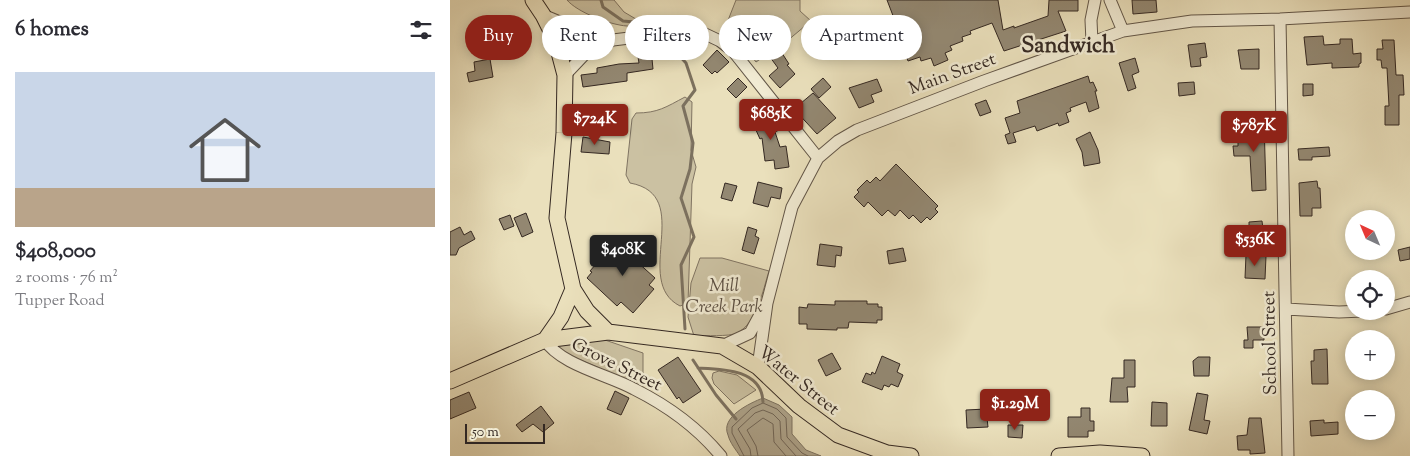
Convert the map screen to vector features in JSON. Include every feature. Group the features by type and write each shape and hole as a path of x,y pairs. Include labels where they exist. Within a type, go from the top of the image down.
{"main road":[{"path":"533,0 543,15"},
{"path":"561,60 565,75 564,132 557,218 573,289 587,311 608,332"},
{"path":"545,340 561,317 573,289"},
{"path":"450,381 545,340 608,332 722,346"},
{"name":"Water Street","path":"722,346 758,367 799,406 838,434 887,453 911,456"},
{"path":"1059,456 1100,453 1142,456"}],"street":[{"path":"1092,42 1091,20 1095,0"},
{"path":"1110,0 1123,31"},
{"path":"1398,0 1404,12"},
{"name":"Main Street","path":"758,367 767,303 792,207 818,158 838,141 874,123 1123,31 1192,21 1280,19 1404,12"},
{"name":"School Street","path":"1280,19 1288,456"},
{"path":"615,40 649,35 701,32 720,41 733,51 818,158"},
{"path":"565,75 579,60"},
{"path":"1395,306 1410,302"},
{"name":"Main Street","path":"722,346 750,333 767,303"},
{"path":"1286,310 1345,312"},
{"name":"Grove Street","path":"545,340 550,348 558,354 632,387 681,418 712,444 722,456"}],"green space":[{"path":"567,0 614,0 629,15 625,15 625,26 620,25 615,24 615,15 591,15 572,5"},
{"path":"736,0 800,0 800,11 804,15 801,15 801,29 791,38 791,15 730,15"},
{"path":"685,97 692,102 691,150 696,167 692,184 688,303 680,306 666,294 661,278 662,221 659,204 649,191 630,183 626,175 632,119 636,113 656,111"},
{"name":"Mill Creek Park","path":"700,258 722,258 769,271 762,296 750,322 737,333 694,336 688,317 691,283"},
{"path":"605,340 643,353 643,387 560,351 558,347 560,345"},
{"path":"719,371 737,375 756,390 734,404 714,384 713,373"}],"water":[{"path":"763,398 779,405 792,417 792,434 806,450 821,456 740,456 729,438 728,422 751,403"}],"building":[{"path":"887,0 998,0 1003,30 1048,16 1049,0 1078,0 1078,11 1058,11 1066,31 1004,51 992,23 970,31 971,34 962,37 963,41 950,46 952,50 945,53 948,60 934,66 931,58 921,60 922,15 893,15"},
{"path":"1132,0 1156,0 1157,12 1133,14"},
{"path":"1323,36 1324,45 1340,44 1340,39 1352,39 1353,54 1361,53 1359,67 1332,68 1332,63 1307,65 1304,37"},
{"path":"1382,40 1394,40 1396,75 1403,75 1404,95 1399,95 1399,125 1385,125 1385,106 1389,106 1387,68 1382,68 1381,60 1377,60 1377,49 1383,49"},
{"path":"1205,43 1207,57 1200,58 1201,66 1191,67 1188,45"},
{"path":"1259,49 1259,69 1241,69 1238,50"},
{"path":"717,50 719,52 719,60 727,60 729,62 717,73 715,71 712,74 703,65"},
{"path":"1135,58 1139,72 1132,75 1136,88 1128,91 1119,63"},
{"path":"490,60 493,77 469,82 467,73 475,71 474,62"},
{"path":"638,60 652,60 653,69 627,73 627,81 583,87 581,75 597,73 597,68 639,63"},
{"path":"772,60 786,60 789,64 787,65 795,74 780,88 769,76 778,68"},
{"path":"1088,76 1090,83 1093,82 1097,91 1095,91 1099,108 1089,112 1086,102 1070,108 1071,111 1066,113 1069,122 1059,126 1058,123 1037,131 1035,126 1013,133 1016,142 1008,144 1005,135 1010,133 1005,118 1020,113 1017,101"},
{"path":"738,78 747,87 736,98 727,89"},
{"path":"823,78 831,87 819,98 811,89"},
{"path":"877,79 882,91 871,95 874,102 859,108 849,88"},
{"path":"1194,82 1195,94 1179,96 1178,83"},
{"path":"1303,84 1313,84 1313,95 1303,96"},
{"path":"813,93 836,118 817,134 794,109"},
{"path":"986,100 991,112 980,116 975,104"},
{"path":"763,114 765,118 773,117 779,130 775,132 780,147 786,146 789,167 775,169 774,160 765,161 762,138 760,139 751,119"},
{"path":"1264,122 1266,190 1252,191 1250,156 1234,156 1233,146 1238,146 1238,127 1250,127 1250,123"},
{"path":"1090,132 1098,150 1100,163 1084,166 1082,152 1076,139"},
{"path":"583,137 610,142 609,154 581,152"},
{"path":"1329,147 1330,156 1312,157 1312,160 1299,160 1298,149"},
{"path":"896,164 938,206 935,209 938,212 930,220 927,217 921,223 913,215 909,219 900,210 895,216 888,210 882,216 868,202 864,207 854,197 859,192 857,190 867,180 870,183 876,177 880,181"},
{"path":"1317,181 1318,188 1320,188 1321,208 1312,208 1312,216 1300,216 1299,183"},
{"path":"758,182 782,188 780,199 771,197 768,207 753,203"},
{"path":"725,183 737,186 732,201 721,198"},
{"path":"526,213 533,232 522,237 514,218"},
{"path":"510,215 514,226 504,230 499,219"},
{"path":"1262,221 1264,237 1247,239 1246,229 1249,229 1249,222"},
{"path":"460,227 464,235 471,231 475,239 459,248 456,255 450,255 450,232"},
{"path":"748,227 757,230 755,236 759,238 754,254 742,250"},
{"path":"626,239 642,252 635,260 655,278 649,285 654,289 633,313 621,302 617,306 587,278 592,272 590,271 608,250 613,254"},
{"path":"820,244 842,247 841,256 836,255 835,267 817,265"},
{"path":"1410,247 1410,259 1400,261 1398,250"},
{"path":"903,248 906,261 889,264 887,251"},
{"path":"1246,255 1266,256 1265,279 1245,278"},
{"path":"835,301 867,301 867,304 878,304 878,307 882,307 882,320 877,320 877,323 849,322 848,328 837,328 837,330 807,329 807,324 799,324 799,307 807,308 808,304 835,305"},
{"path":"1247,327 1264,327 1264,340 1253,340 1253,348 1244,348 1244,340 1248,340"},
{"path":"1327,349 1328,384 1312,384 1311,361 1314,361 1314,350"},
{"path":"832,353 841,369 826,376 818,360"},
{"path":"882,356 900,364 897,372 903,375 898,387 891,384 889,387 884,385 882,390 862,382 866,373 871,375 872,372 875,374"},
{"path":"678,357 701,391 683,403 679,397 677,399 658,370"},
{"path":"1198,357 1210,357 1209,376 1194,376 1193,361"},
{"path":"1124,360 1135,360 1135,387 1127,387 1128,402 1110,402 1112,378 1124,378"},
{"path":"615,391 629,398 621,415 607,409"},
{"path":"469,392 476,408 450,419 450,400"},
{"path":"1197,393 1208,395 1204,420 1210,421 1207,434 1189,430"},
{"path":"1152,402 1167,403 1167,426 1151,426"},
{"path":"541,406 554,423 543,432 533,424 522,432 516,425"},
{"path":"1081,408 1090,408 1090,421 1094,421 1094,431 1088,431 1088,437 1068,437 1068,417 1081,417"},
{"path":"986,409 988,427 967,428 966,410"},
{"path":"1249,418 1261,418 1265,453 1250,454 1250,450 1238,450 1237,436 1247,435"},
{"path":"1324,420 1324,423 1338,422 1338,434 1311,436 1310,421"},
{"path":"1008,425 1023,425 1022,438 1008,437"}],"waterway":[{"path":"601,0 603,7 625,21"},
{"path":"683,60 695,90 683,106 693,143 690,169 681,198 694,237 681,265 685,329"},
{"path":"693,360 716,395 736,419"},
{"path":"698,368 729,370 748,377 756,383 761,391 763,402"}],"district":[{"name":"Sandwich","path":"1068,44"}]}
